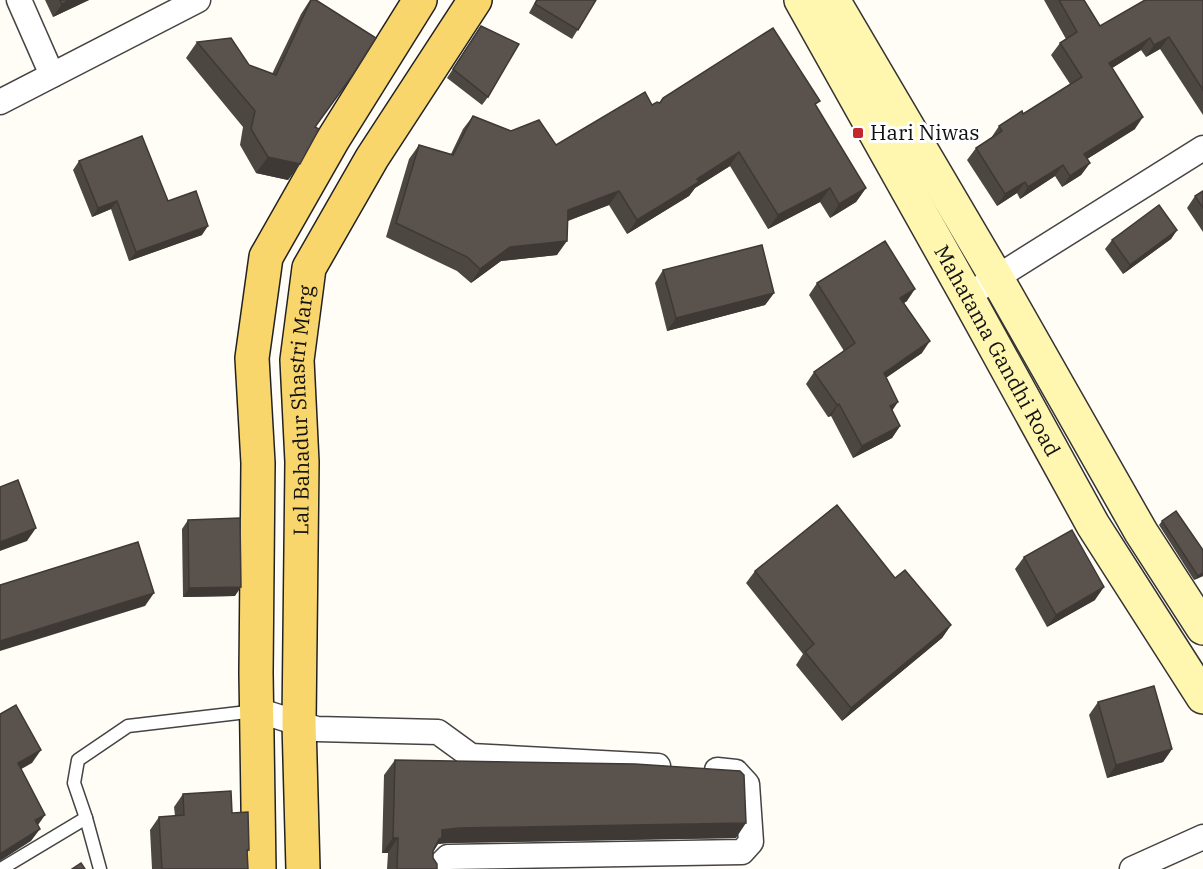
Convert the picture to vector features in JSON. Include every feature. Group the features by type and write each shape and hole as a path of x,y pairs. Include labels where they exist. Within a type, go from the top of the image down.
{"main road":[{"name":"Lal Bahadur Shastri Marg","path":"259,869 258,463 252,358 266,257 332,141 420,0"},
{"name":"Lal Bahadur Shastri Marg","path":"303,869 299,723 302,462 297,360 309,268 372,158 474,0"},
{"name":"Mahatama Gandhi Road","path":"801,0 1093,525 1203,697"},
{"name":"Mahatama Gandhi Road","path":"833,0 996,277 1141,532 1203,628"}],"street":[{"path":"19,0 52,75"},
{"path":"0,102 198,0"},
{"path":"967,296 1203,148"},
{"path":"257,710 317,729 438,732 471,756 736,771 747,784 750,842 742,852 448,857 436,869"},
{"path":"1132,869 1203,837"}],"lane":[{"path":"100,869 74,783 78,760 128,726 257,710"},
{"path":"1,869 86,818"}],"building":[{"path":"311,0 316,0 376,38 315,127 319,129 300,164 268,157 251,129 255,111 197,42 231,38 249,65 276,75"},
{"path":"537,0 596,0 578,30 535,4"},
{"path":"1059,0 1084,0 1100,26 1145,0 1203,0 1203,90 1169,37 1154,45 1150,38 1109,63 1143,117 1084,154 1090,163 1070,176 1063,165 1028,187 1025,182 1005,194 976,148 1002,131 999,126 1022,111 1023,114 1082,77 1060,43 1077,32"},
{"path":"481,26 519,44 488,97 453,69"},
{"path":"773,28 820,101 815,104 866,188 839,204 830,188 778,215 739,152 697,179 699,182 637,220 619,191 568,210 567,241 510,247 480,269 467,257 396,223 419,145 453,155 473,116 511,131 539,120 556,145 645,92 652,105 660,103 663,98"},
{"path":"142,136 168,201 196,191 208,226 136,252 117,201 98,208 79,161"},
{"path":"1203,191 1203,208 1195,196"},
{"path":"1159,205 1177,230 1130,265 1112,240"},
{"path":"885,241 915,289 900,298 930,341 884,373 898,402 890,406 900,426 862,446 839,404 837,405 814,372 855,343 817,283"},
{"path":"762,245 774,293 676,318 663,270"},
{"path":"18,480 36,528 0,542 0,487"},
{"path":"837,505 895,578 905,570 951,625 851,708 805,652 814,644 755,571"},
{"path":"1176,511 1203,550 1203,573 1198,576 1162,521"},
{"path":"240,518 241,587 189,588 188,520"},
{"path":"1072,530 1104,587 1056,615 1024,557"},
{"path":"138,542 154,593 0,641 0,585"},
{"path":"1154,686 1172,749 1116,765 1098,702"},
{"path":"16,705 41,750 18,763 45,815 35,820 40,829 0,854 0,714"},
{"path":"395,760 635,764 740,771 744,775 746,823 442,830 442,838 439,839 433,851 437,869 397,869 398,838 393,838"},
{"path":"231,791 232,813 248,812 248,869 162,869 159,817 184,815 183,794"},
{"path":"81,863 85,869 72,869"}],"place":[{"name":"Hari Niwas","path":"858,133"}]}
